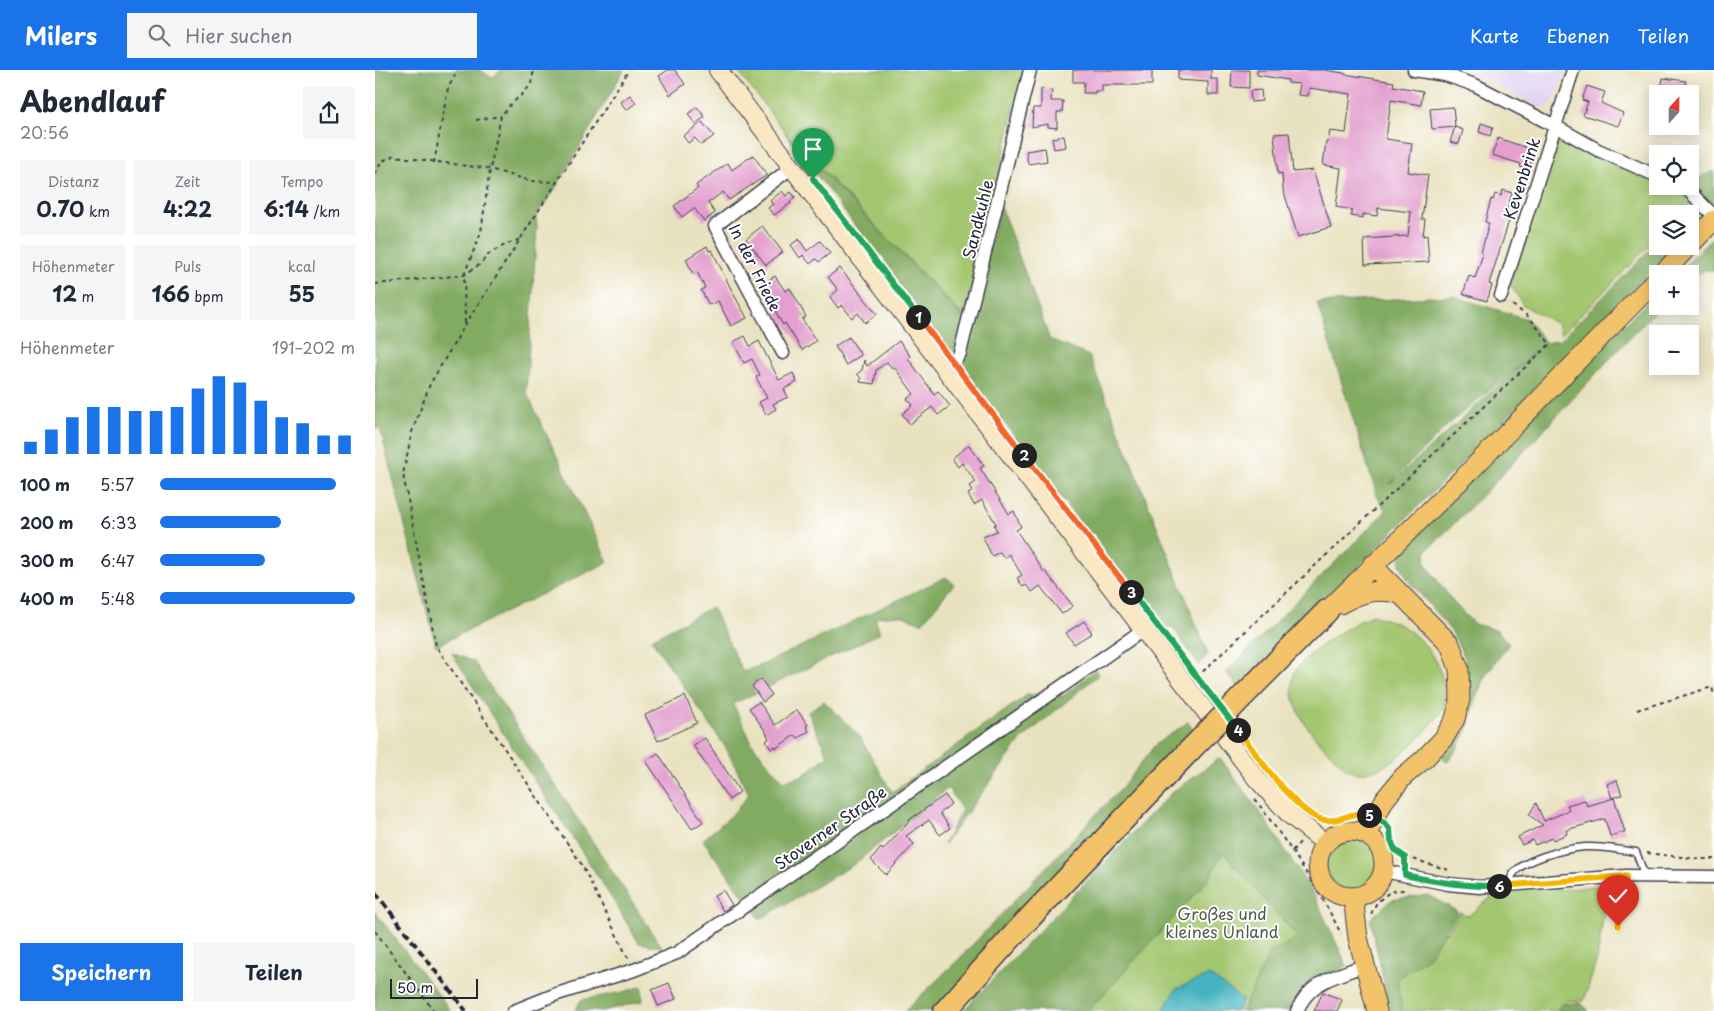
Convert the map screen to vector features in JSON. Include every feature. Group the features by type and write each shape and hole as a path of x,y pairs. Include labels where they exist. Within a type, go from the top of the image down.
{"highway":[{"path":"945,1011 1018,930 1190,750 1327,611"}],"main road":[{"path":"718,70 1257,779 1290,815 1325,843"},
{"path":"1699,235 1711,222"},
{"path":"1671,265 1680,255"},
{"path":"1327,611 1468,473 1649,286"},
{"path":"1370,826 1380,846 1385,862 1381,879 1370,892 1353,897 1341,895 1329,889 1321,879 1318,867 1319,855 1325,843 1331,837 1349,830 1358,831 1370,826 1385,799 1403,777 1444,738 1455,719 1460,698 1459,668 1450,644 1372,565"},
{"path":"1327,611 1350,598 1374,590 1384,590 1400,594"},
{"path":"1353,897 1358,938 1377,1011"}],"street":[{"name":"Sandkuhle","path":"947,372 960,353 1030,70"},
{"path":"1414,70 1445,75 1475,86 1598,150 1649,172"},
{"name":"Kevenbrink","path":"1501,296 1573,70"},
{"name":"In der Friede","path":"783,353 715,226 791,168"},
{"path":"1692,195 1711,222"},
{"name":"Stoverner Straße","path":"514,1011 555,995 634,970 677,953 1143,630"},
{"path":"1384,871 1447,884 1479,887 1626,876 1714,877"},
{"path":"1297,1011 1300,1002 1317,984 1365,965"}],"lane":[{"path":"1510,886 1511,877 1517,869 1533,860 1585,847 1611,848 1636,852 1645,876"},
{"path":"1618,926 1626,876"}],"path":[{"path":"434,162 448,88 459,70"},
{"path":"465,325 464,275 481,232 490,170 501,116 531,84 534,70"},
{"path":"629,70 465,325 430,384 412,432 403,474 436,646 582,865 634,970"},
{"path":"477,120 501,116"},
{"path":"375,174 382,161 394,156 490,170 531,180 556,182"},
{"path":"375,284 464,275 503,246 521,238"},
{"path":"1197,677 1550,344 1529,317 1501,296"},
{"path":"1637,710 1711,687 1714,695"},
{"path":"1313,816 1325,820 1337,820 1350,817 1356,813 1363,813 1370,826 1386,824 1390,829 1391,840 1395,850 1405,857 1453,872"},
{"path":"1636,852 1714,860"},
{"path":"1371,921 1371,912 1377,902 1391,891 1404,890 1405,857"},
{"path":"375,931 435,1011"}],"shaded area":[{"path":"1452,70 1565,70 1553,103 1541,108 1476,74"}],"green space":[{"path":"375,70 480,70 492,78 501,70 624,70 551,196 536,215 537,227 526,392 608,562 436,646 380,428 375,429"},
{"path":"737,70 1024,70 964,317 785,132"},
{"path":"785,133 970,324 1000,205 1050,340 1089,356 1208,654 1199,665 1172,627 1160,628"},
{"path":"1556,134 1649,174 1649,195 1686,195 1694,202 1691,205 1649,205 1649,246 1561,335 1557,324 1523,305 1510,284"},
{"path":"1714,171 1713,204 1699,193 1699,179"},
{"path":"1714,236 1714,270 1705,270 1699,273 1699,265 1685,265 1695,255 1699,255 1699,251"},
{"path":"1649,251 1649,255 1666,255 1657,265 1649,265 1649,273 1567,357 1238,687 1226,672 1386,511 1377,496 1317,303 1453,296 1527,319 1546,343 1560,340","holes":["1534,353 1390,484 1451,422"]},
{"path":"1649,300 1649,315 1652,315 1515,461 1426,551 1425,563 1453,602 1474,624 1497,630 1509,644 1485,676 1476,699 1469,727 1456,751 1447,762 1442,757 1462,724 1465,658 1452,632 1407,578 1400,564 1402,552 1409,539"},
{"path":"946,577 954,584 922,623 900,615 875,617 880,633 733,704 753,745 783,781 802,776 828,756 808,712 824,701 859,736 892,792 1027,695 1063,696 1096,669 1098,675 1022,739 944,844 962,810 948,788 853,865 760,919 703,840 732,815 749,794 726,748 651,639 712,607 743,672 764,664"},
{"path":"1372,615 1398,624 1422,642 1439,668 1444,690 1444,710 1395,759 1383,767 1357,773 1350,771 1342,765 1315,737 1302,719 1294,698 1292,688 1293,677 1304,660 1315,651 1352,625"},
{"path":"452,653 474,662 662,947 639,943 594,870"},
{"path":"1188,722 1195,733 936,1011 905,1011 959,959 1125,784 1155,745"},
{"path":"1220,758 1267,822 1314,895 1347,966 1310,979 1294,997 1287,1011 1242,1011 1270,952 1298,938 1223,852 1207,881 1088,1011 963,1011 1172,792"},
{"name":"Großes und kleines Unland","path":"1235,788 1343,970 1306,985 1290,1011 1023,1011"},
{"path":"1347,838 1357,838 1371,845 1378,859 1378,869 1371,883 1357,890 1347,890 1337,886 1330,879 1326,869 1326,859 1330,849 1337,842"},
{"path":"1521,874 1541,878 1560,890 1608,884 1597,959 1584,1001 1566,1001 1564,1004 1573,1011 1397,1011 1388,970 1448,931 1460,912 1468,916"},
{"path":"1429,895 1458,912 1429,956 1397,980 1402,1011 1390,1011 1370,919 1391,900"},
{"path":"375,912 451,1011 375,1011"},
{"path":"642,986 643,1001 603,1011 575,1011 581,1000 623,992"},
{"path":"1581,1003 1589,1011 1558,1011 1561,1004"}],"water":[{"path":"1209,975 1243,1000 1237,1011 1163,1011 1176,989"}],"building":[{"path":"668,70 675,70 685,84 670,95 659,76"},
{"path":"1073,70 1152,70 1152,85 1102,85 1102,91 1083,93 1084,82 1073,82"},
{"path":"1178,70 1211,70 1211,79 1218,79 1218,95 1208,95 1208,82 1178,80"},
{"path":"1232,70 1249,70 1249,88 1231,87"},
{"path":"1257,70 1324,70 1394,82 1393,86 1423,91 1421,105 1391,100 1386,139 1412,143 1408,172 1428,175 1422,219 1425,219 1423,236 1427,235 1429,262 1365,265 1364,239 1408,236 1411,212 1378,208 1377,216 1363,214 1363,218 1351,216 1352,210 1336,207 1341,168 1323,165 1326,142 1328,142 1330,131 1346,133 1351,94 1309,88 1308,96 1298,95 1300,84 1257,75"},
{"path":"1663,78 1686,81 1685,85 1662,85"},
{"path":"1587,86 1605,92 1601,103 1623,113 1618,126 1583,115 1588,102 1582,100"},
{"path":"1041,89 1052,90 1051,101 1063,101 1062,112 1057,112 1057,128 1048,127 1048,124 1032,127 1033,108 1041,108"},
{"path":"1261,90 1262,101 1251,102 1250,91"},
{"path":"630,95 636,103 626,110 621,102"},
{"path":"697,107 705,117 695,124 688,114"},
{"path":"1453,107 1455,127 1432,129 1430,109"},
{"path":"702,122 714,136 701,145 695,138 688,143 683,136"},
{"path":"1481,123 1493,127 1490,136 1479,132"},
{"path":"1455,127 1463,130 1459,144 1450,142"},
{"path":"1289,133 1293,172 1313,170 1331,227 1298,237 1283,189 1282,173 1278,174 1274,134"},
{"path":"1064,136 1066,147 1054,149 1052,138"},
{"path":"1498,138 1527,148 1526,151 1534,153 1528,170 1520,167 1521,164 1492,155"},
{"path":"1045,148 1047,161 1028,164 1026,151"},
{"path":"753,155 767,175 729,200 723,192 708,203 715,213 704,221 694,208 682,217 674,206 698,188 696,185 728,163 732,170"},
{"path":"1503,190 1512,193 1504,219 1509,221 1489,284 1492,285 1487,301 1463,294 1469,276 1475,278 1483,254 1481,253 1489,223 1485,222 1491,199 1493,200 1495,194 1501,196"},
{"path":"782,191 786,196 791,192 795,197 790,201 791,203 774,215 768,208 773,204 770,201"},
{"path":"762,226 783,252 766,265 746,239"},
{"path":"799,239 807,251 820,241 830,253 819,262 816,259 810,264 803,255 800,258 791,245"},
{"path":"707,246 709,251 712,250 747,318 731,326 718,301 709,305 701,290 705,288 697,272 693,274 686,259"},
{"path":"840,268 877,314 865,323 858,313 852,318 842,305 838,308 830,297 838,290 828,277"},
{"path":"775,276 785,291 790,288 806,317 802,319 816,341 802,350 785,323 783,325 775,310 777,309 761,285"},
{"path":"745,336 750,346 759,341 779,380 793,373 797,382 784,389 788,397 773,404 776,409 766,415 759,402 767,398 756,377 760,375 752,359 744,363 733,342"},
{"path":"849,337 861,355 846,365 835,346"},
{"path":"899,341 910,356 908,358 934,394 938,391 950,406 938,415 932,407 910,424 902,414 913,405 907,399 914,394 895,368 893,369 887,362 876,370 874,384 860,382 861,378 857,374 862,370 864,360 867,366"},
{"path":"969,445 984,466 980,468 1009,514 1014,511 1021,527 1016,530 1044,572 1073,606 1062,614 1040,586 1032,592 1026,585 1023,587 1017,578 1022,575 1009,554 1004,558 1000,552 992,556 983,537 997,531 994,525 996,524 982,500 974,505 968,494 973,491 970,486 976,482 962,463 958,467 952,458"},
{"path":"1084,621 1092,633 1074,644 1066,633"},
{"path":"761,679 772,695 763,702 752,686"},
{"path":"685,696 697,723 658,741 645,715"},
{"path":"759,702 775,725 797,710 808,725 806,726 809,731 798,738 795,735 776,748 775,746 771,749 766,741 769,739 766,732 749,708"},
{"path":"705,738 740,792 729,800 693,745"},
{"path":"658,753 703,822 692,829 646,761"},
{"path":"1617,780 1622,795 1612,798 1607,784"},
{"path":"945,795 951,804 940,813 950,828 940,835 929,820 906,836 914,844 886,875 871,860 881,848 883,850 909,820"},
{"path":"1614,798 1625,832 1610,836 1605,819 1566,830 1567,834 1535,845 1533,840 1522,845 1518,837 1543,825 1529,815 1536,803 1544,821 1569,809 1567,805 1585,800 1587,806"},
{"path":"723,890 732,905 723,911 714,896"},
{"path":"669,983 676,999 658,1006 652,990"},
{"path":"1323,992 1342,1000 1337,1011 1314,1011"}],"railway":[{"path":"375,892 466,1011"}],"route":[{"path":"813,179 1192,671 1283,788 1300,806 1313,816 1325,820 1337,820 1350,817 1356,813 1363,813 1386,824 1390,829 1391,840 1395,850 1405,857 1405,875 1447,884 1479,887 1626,876 1618,926"}]}
